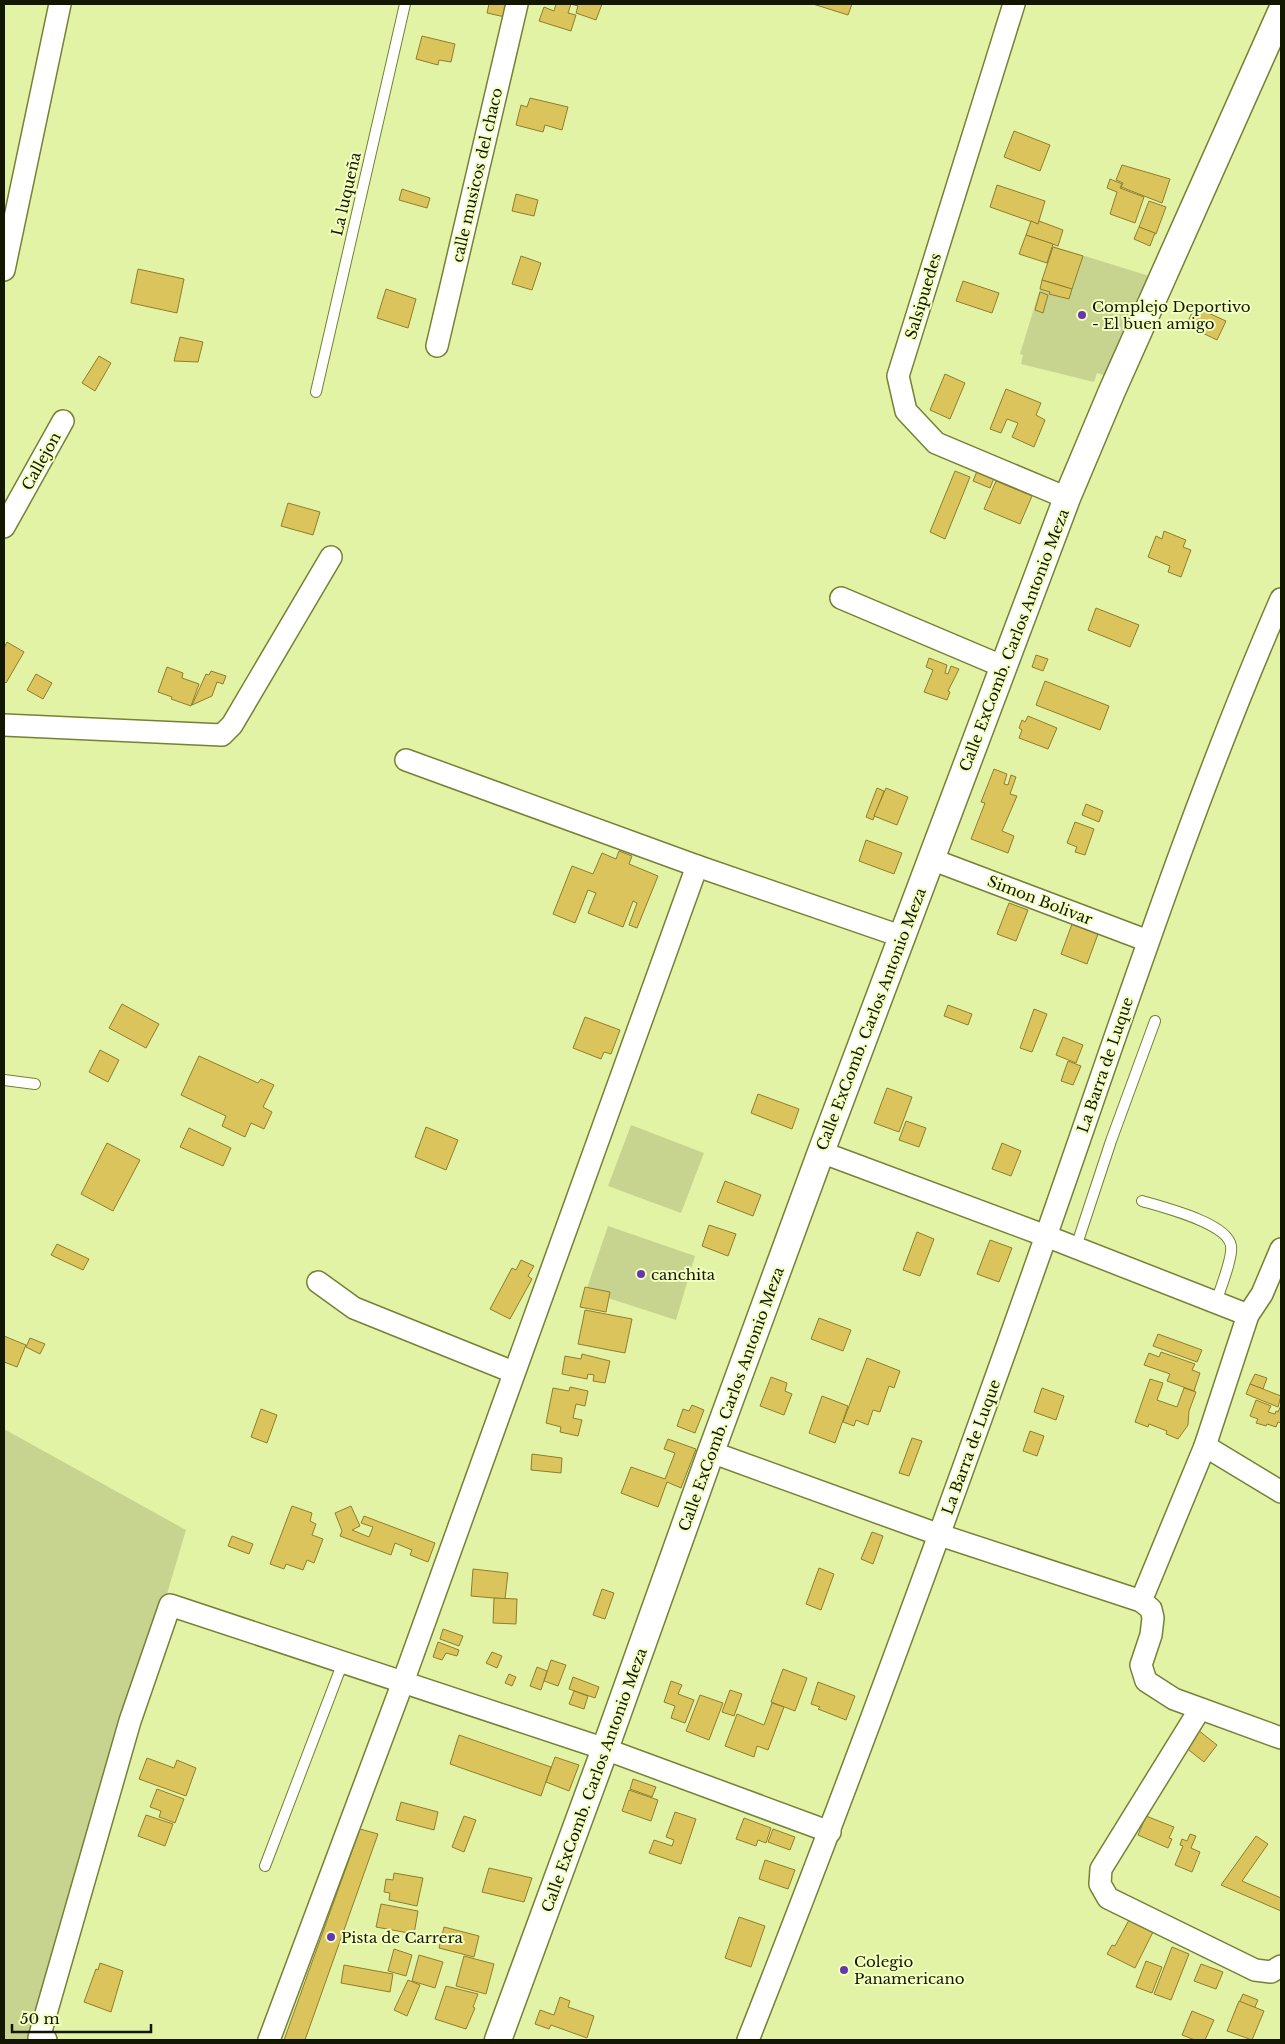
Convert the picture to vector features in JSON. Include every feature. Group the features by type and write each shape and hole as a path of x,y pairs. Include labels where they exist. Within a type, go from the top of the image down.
{"street":[{"path":"4,270 60,4"},
{"name":"calle musicos del chaco","path":"437,346 517,4"},
{"name":"Salsipuedes","path":"1014,4 898,376 906,411 936,443 1068,498"},
{"name":"Calle ExComb. Carlos Antonio Meza","path":"498,2040 821,1152 1068,498 1112,391 1281,12"},
{"name":"Callejon","path":"4,527 63,421"},
{"path":"4,725 222,735 232,725 331,557"},
{"path":"841,598 1004,667"},
{"name":"La Barra de Luque","path":"748,2040 830,1832 940,1536 1148,941 1240,693 1281,599"},
{"path":"406,760 697,866 903,938"},
{"name":"Simon Bolivar","path":"931,859 1148,941"},
{"path":"269,2040 403,1682 513,1372 697,866"},
{"path":"821,1152 1076,1247 1248,1314"},
{"path":"1141,1601 1204,1446 1248,1314 1262,1294 1281,1248"},
{"path":"318,1282 354,1308 513,1372"},
{"path":"1204,1446 1281,1492"},
{"path":"711,1452 940,1536 1141,1601 1150,1609 1153,1618 1151,1635 1141,1665 1146,1681 1174,1699 1281,1738"},
{"path":"46,2040 39,2038 130,1721 170,1605 605,1749 830,1832"},
{"path":"1200,1709 1101,1869 1100,1884 1108,1898 1255,1970 1271,1972 1281,1966"}],"lane":[{"name":"La luqueña","path":"316,392 406,4"},
{"path":"1076,1247 1111,1140 1155,1021"},
{"path":"4,1080 35,1084"},
{"path":"1142,1201 1216,1227 1228,1237 1232,1247 1216,1302"},
{"path":"265,1866 343,1662"}],"green space":[{"name":"Complejo Deportivo - El buen amigo","path":"1053,246 1149,276 1106,376 1097,373 1094,382 1021,364 1023,355 1020,354"},
{"path":"631,1125 704,1153 681,1213 608,1186"},
{"name":"canchita","path":"608,1226 695,1256 676,1320 586,1291"},
{"path":"4,1429 186,1530 34,2040 4,2040"}],"building":[{"path":"489,4 508,4 505,17 487,13"},
{"path":"556,4 571,4 568,13 576,15 571,31 539,21 544,7 554,11"},
{"path":"571,4 602,4 596,20 576,13 578,6"},
{"path":"813,4 852,4 848,15"},
{"path":"422,36 455,44 451,62 439,60 438,65 416,59"},
{"path":"530,98 568,107 562,130 545,125 543,132 516,125 521,105 527,107"},
{"path":"1014,131 1050,145 1040,171 1004,157"},
{"path":"1122,165 1170,179 1162,203 1121,187 1123,183 1116,180"},
{"path":"1110,179 1122,184 1120,188 1144,197 1135,223 1110,214 1117,192 1107,188"},
{"path":"997,185 1045,201 1038,224 990,207"},
{"path":"402,189 430,198 427,208 399,200"},
{"path":"516,194 538,200 534,216 512,211"},
{"path":"1149,201 1166,207 1156,234 1139,227"},
{"path":"1031,221 1038,224 1039,221 1063,230 1058,246 1026,235"},
{"path":"1139,227 1155,233 1150,246 1134,239"},
{"path":"1026,235 1053,244 1047,263 1019,254"},
{"path":"1053,247 1083,256 1072,289 1042,280"},
{"path":"521,256 541,263 532,290 512,284"},
{"path":"138,269 184,279 177,313 131,303"},
{"path":"1042,280 1072,289 1069,299 1049,294 1050,292 1040,289"},
{"path":"963,281 999,293 992,313 956,301"},
{"path":"386,289 416,299 408,328 377,318"},
{"path":"1040,292 1048,295 1043,313 1035,310"},
{"path":"1195,307 1226,321 1217,340 1186,325"},
{"path":"180,337 203,342 198,362 174,361"},
{"path":"99,356 111,363 95,391 82,383"},
{"path":"945,374 965,383 950,419 930,410"},
{"path":"1006,389 1041,403 1036,415 1045,420 1034,447 1012,437 1018,423 1007,419 1001,433 990,429"},
{"path":"980,464 997,471 990,488 973,481"},
{"path":"955,471 970,477 945,539 930,532"},
{"path":"996,481 1032,496 1020,524 984,509"},
{"path":"288,503 320,512 313,535 281,526"},
{"path":"1164,531 1186,540 1183,547 1191,550 1181,577 1168,572 1170,566 1148,557 1156,536 1162,539"},
{"path":"1096,608 1139,625 1130,647 1088,630"},
{"path":"7,642 24,652 6,683 4,681 4,648"},
{"path":"1036,655 1048,659 1043,671 1032,667"},
{"path":"929,658 947,665 945,673 948,674 951,666 959,669 948,691 950,692 947,700 924,692 933,670 926,667"},
{"path":"167,667 183,673 182,678 199,684 191,706 158,692"},
{"path":"211,671 226,676 223,684 217,682 212,696 192,705 206,674 209,675"},
{"path":"36,674 52,683 43,699 27,690"},
{"path":"1045,681 1109,706 1100,730 1036,705"},
{"path":"1028,716 1057,728 1048,749 1019,738 1022,730 1019,728 1022,720 1025,722"},
{"path":"994,769 1007,774 1004,784 1008,785 1011,775 1016,777 1010,794 1017,796 1002,831 1014,836 1008,853 971,839 985,803 981,802"},
{"path":"877,788 884,791 873,820 866,817"},
{"path":"886,788 908,797 897,825 874,816"},
{"path":"1086,804 1103,811 1099,822 1082,815"},
{"path":"1075,822 1094,829 1085,855 1075,852 1077,847 1067,843"},
{"path":"866,840 902,853 894,874 859,861"},
{"path":"619,851 632,856 629,864 658,876 637,928 629,925 637,903 633,901 623,927 588,913 596,893 588,890 575,923 553,914 572,866 593,874 602,853 616,859"},
{"path":"1009,903 1028,910 1016,941 997,934"},
{"path":"1072,924 1098,934 1087,964 1061,954"},
{"path":"122,1004 159,1024 146,1048 109,1028"},
{"path":"948,1005 972,1014 968,1025 944,1016"},
{"path":"1034,1009 1047,1014 1032,1052 1020,1048"},
{"path":"585,1017 620,1030 611,1054 604,1052 601,1059 573,1048"},
{"path":"1063,1037 1083,1045 1076,1063 1056,1055"},
{"path":"100,1050 119,1060 108,1082 89,1072"},
{"path":"199,1056 258,1083 261,1079 274,1085 263,1107 272,1112 264,1129 251,1123 245,1137 222,1126 226,1116 181,1095"},
{"path":"1068,1061 1081,1066 1073,1085 1061,1081"},
{"path":"887,1088 912,1097 899,1132 874,1123"},
{"path":"758,1094 799,1109 792,1129 751,1113"},
{"path":"906,1121 926,1128 919,1147 899,1140"},
{"path":"426,1127 458,1140 446,1170 415,1157"},
{"path":"189,1128 231,1148 223,1166 180,1147"},
{"path":"107,1143 140,1160 113,1211 81,1194"},
{"path":"1002,1143 1021,1151 1011,1176 992,1169"},
{"path":"725,1181 761,1195 753,1216 717,1202"},
{"path":"709,1225 736,1234 728,1256 702,1246"},
{"path":"917,1232 934,1239 920,1276 903,1270"},
{"path":"990,1240 1012,1248 999,1282 977,1274"},
{"path":"57,1244 89,1259 83,1270 51,1255"},
{"path":"521,1260 534,1266 528,1276 532,1279 510,1319 490,1309 512,1268 516,1270"},
{"path":"585,1287 610,1292 606,1312 580,1307"},
{"path":"585,1310 632,1319 625,1353 578,1344"},
{"path":"819,1318 851,1330 843,1351 811,1339"},
{"path":"1158,1334 1202,1350 1197,1362 1153,1346"},
{"path":"4,1336 26,1345 17,1367 4,1362"},
{"path":"30,1338 45,1344 40,1354 26,1347"},
{"path":"1161,1352 1195,1364 1192,1370 1200,1373 1194,1391 1167,1381 1170,1374 1144,1365 1149,1353 1159,1357"},
{"path":"582,1354 610,1361 605,1383 593,1381 594,1375 588,1374 587,1379 562,1374 565,1356 581,1359"},
{"path":"867,1358 900,1371 894,1388 889,1386 880,1412 873,1410 868,1425 856,1420 854,1426 843,1422"},
{"path":"1255,1374 1267,1378 1263,1389 1250,1384"},
{"path":"771,1377 787,1383 785,1391 792,1394 784,1415 760,1406"},
{"path":"1150,1379 1163,1383 1157,1400 1177,1407 1184,1388 1196,1392 1189,1411 1188,1425 1178,1439 1166,1434 1167,1431 1149,1424 1148,1427 1135,1422"},
{"path":"1250,1384 1281,1396 1278,1407 1246,1394"},
{"path":"570,1387 588,1391 585,1406 576,1404 573,1418 582,1420 578,1436 560,1432 561,1427 546,1423 553,1388 569,1391"},
{"path":"1042,1388 1064,1396 1056,1420 1034,1412"},
{"path":"822,1396 848,1406 835,1443 809,1433"},
{"path":"1256,1400 1271,1406 1268,1412 1275,1414 1281,1405 1281,1423 1278,1422 1276,1427 1256,1423 1258,1419 1250,1416"},
{"path":"692,1405 704,1410 695,1433 677,1426 683,1409 689,1411"},
{"path":"261,1409 277,1415 267,1443 251,1437"},
{"path":"1030,1431 1044,1436 1037,1456 1023,1451"},
{"path":"912,1438 922,1441 909,1476 899,1473"},
{"path":"668,1439 696,1449 681,1488 667,1482 658,1507 621,1493 631,1467 665,1479 675,1453 664,1449"},
{"path":"532,1454 562,1458 561,1473 531,1470"},
{"path":"292,1506 312,1513 310,1521 316,1524 312,1535 323,1539 314,1563 307,1560 303,1570 286,1564 284,1569 270,1564"},
{"path":"351,1506 360,1526 352,1530 369,1537 373,1527 361,1523 364,1516 435,1543 428,1562 410,1555 412,1550 395,1543 391,1555 340,1536 342,1531 335,1513"},
{"path":"872,1532 883,1536 873,1564 861,1559"},
{"path":"232,1536 253,1544 249,1554 228,1546"},
{"path":"819,1568 834,1574 821,1610 806,1604"},
{"path":"473,1569 508,1573 505,1599 471,1596"},
{"path":"602,1589 614,1593 605,1619 593,1615"},
{"path":"494,1598 517,1599 516,1624 493,1623"},
{"path":"443,1629 463,1636 459,1646 440,1639"},
{"path":"438,1642 459,1650 457,1656 446,1653 442,1660 433,1657"},
{"path":"492,1652 502,1656 497,1668 486,1663"},
{"path":"551,1660 566,1665 558,1686 544,1681"},
{"path":"537,1667 547,1671 541,1690 530,1686"},
{"path":"783,1669 807,1678 795,1711 771,1702"},
{"path":"509,1674 516,1677 512,1686 505,1683"},
{"path":"573,1677 599,1687 595,1698 569,1689"},
{"path":"671,1681 682,1685 678,1694 694,1700 685,1723 671,1718 675,1706 664,1702"},
{"path":"818,1682 855,1696 846,1720 818,1709 820,1707 811,1704"},
{"path":"730,1690 742,1694 734,1716 722,1712"},
{"path":"574,1691 588,1696 584,1709 569,1704"},
{"path":"700,1695 723,1703 709,1740 686,1731"},
{"path":"772,1703 784,1707 768,1750 757,1746 754,1757 725,1746 737,1714 764,1725"},
{"path":"1198,1730 1217,1745 1204,1762 1185,1747"},
{"path":"459,1735 551,1767 541,1796 450,1764"},
{"path":"555,1757 579,1765 569,1791 546,1782"},
{"path":"147,1758 174,1768 177,1760 196,1768 186,1796 139,1779"},
{"path":"633,1779 656,1787 652,1797 630,1789"},
{"path":"157,1789 184,1799 175,1823 159,1817 161,1811 150,1807"},
{"path":"629,1790 658,1800 651,1821 622,1811"},
{"path":"401,1802 438,1812 434,1830 396,1820"},
{"path":"675,1812 696,1819 681,1864 649,1853 654,1840 672,1846 674,1840 666,1837"},
{"path":"146,1815 173,1824 165,1846 138,1836"},
{"path":"464,1816 476,1820 464,1852 452,1847"},
{"path":"1146,1816 1174,1827 1169,1838 1172,1839 1168,1848 1138,1835"},
{"path":"744,1818 771,1828 766,1843 758,1840 756,1846 736,1839"},
{"name":"Pista de Carrera","path":"360,1829 378,1834 305,2040 284,2040"},
{"path":"773,1829 795,1837 790,1850 768,1842"},
{"path":"1190,1834 1196,1836 1191,1848 1200,1852 1192,1872 1175,1865 1183,1846 1180,1845 1182,1839 1187,1841"},
{"path":"1256,1836 1268,1844 1242,1881 1281,1898 1281,1911 1221,1885"},
{"path":"765,1860 795,1870 788,1889 759,1879"},
{"path":"489,1868 532,1878 524,1902 482,1892"},
{"path":"394,1873 423,1878 417,1906 389,1900 390,1893 384,1892 386,1879 393,1880"},
{"path":"381,1904 418,1911 414,1934 376,1927"},
{"path":"739,1917 765,1926 751,1967 725,1958"},
{"path":"1129,1920 1153,1932 1135,1968 1107,1954 1112,1945 1115,1946"},
{"path":"444,1927 479,1936 474,1957 439,1948"},
{"path":"1172,1947 1189,1954 1171,2000 1154,1994"},
{"path":"394,1949 412,1955 406,1976 388,1971"},
{"path":"419,1955 443,1962 435,1988 412,1981"},
{"path":"464,1956 494,1964 486,1994 456,1986"},
{"path":"1146,1961 1162,1967 1152,1993 1136,1987"},
{"path":"100,1963 123,1971 111,2012 84,2002"},
{"path":"1201,1964 1223,1972 1216,1989 1194,1981"},
{"path":"344,1965 393,1974 390,1992 341,1983"},
{"path":"408,1980 420,1985 407,2016 394,2010"},
{"path":"446,1986 478,1994 473,2007 475,2008 466,2029 435,2019"},
{"path":"1243,1994 1258,2000 1249,2021 1234,2014"},
{"path":"560,1997 570,2001 568,2007 594,2016 587,2038 551,2025 549,2029 535,2024 540,2010 554,2015"},
{"path":"1239,2001 1264,2011 1252,2040 1227,2031"},
{"path":"1192,2011 1214,2020 1205,2040 1195,2040 1182,2035"}],"place":[{"name":"Complejo Deportivo - El buen amigo","path":"1082,315"},
{"name":"canchita","path":"641,1274"},
{"name":"Pista de Carrera","path":"331,1937"},
{"name":"Colegio Panamericano","path":"844,1970"}]}
